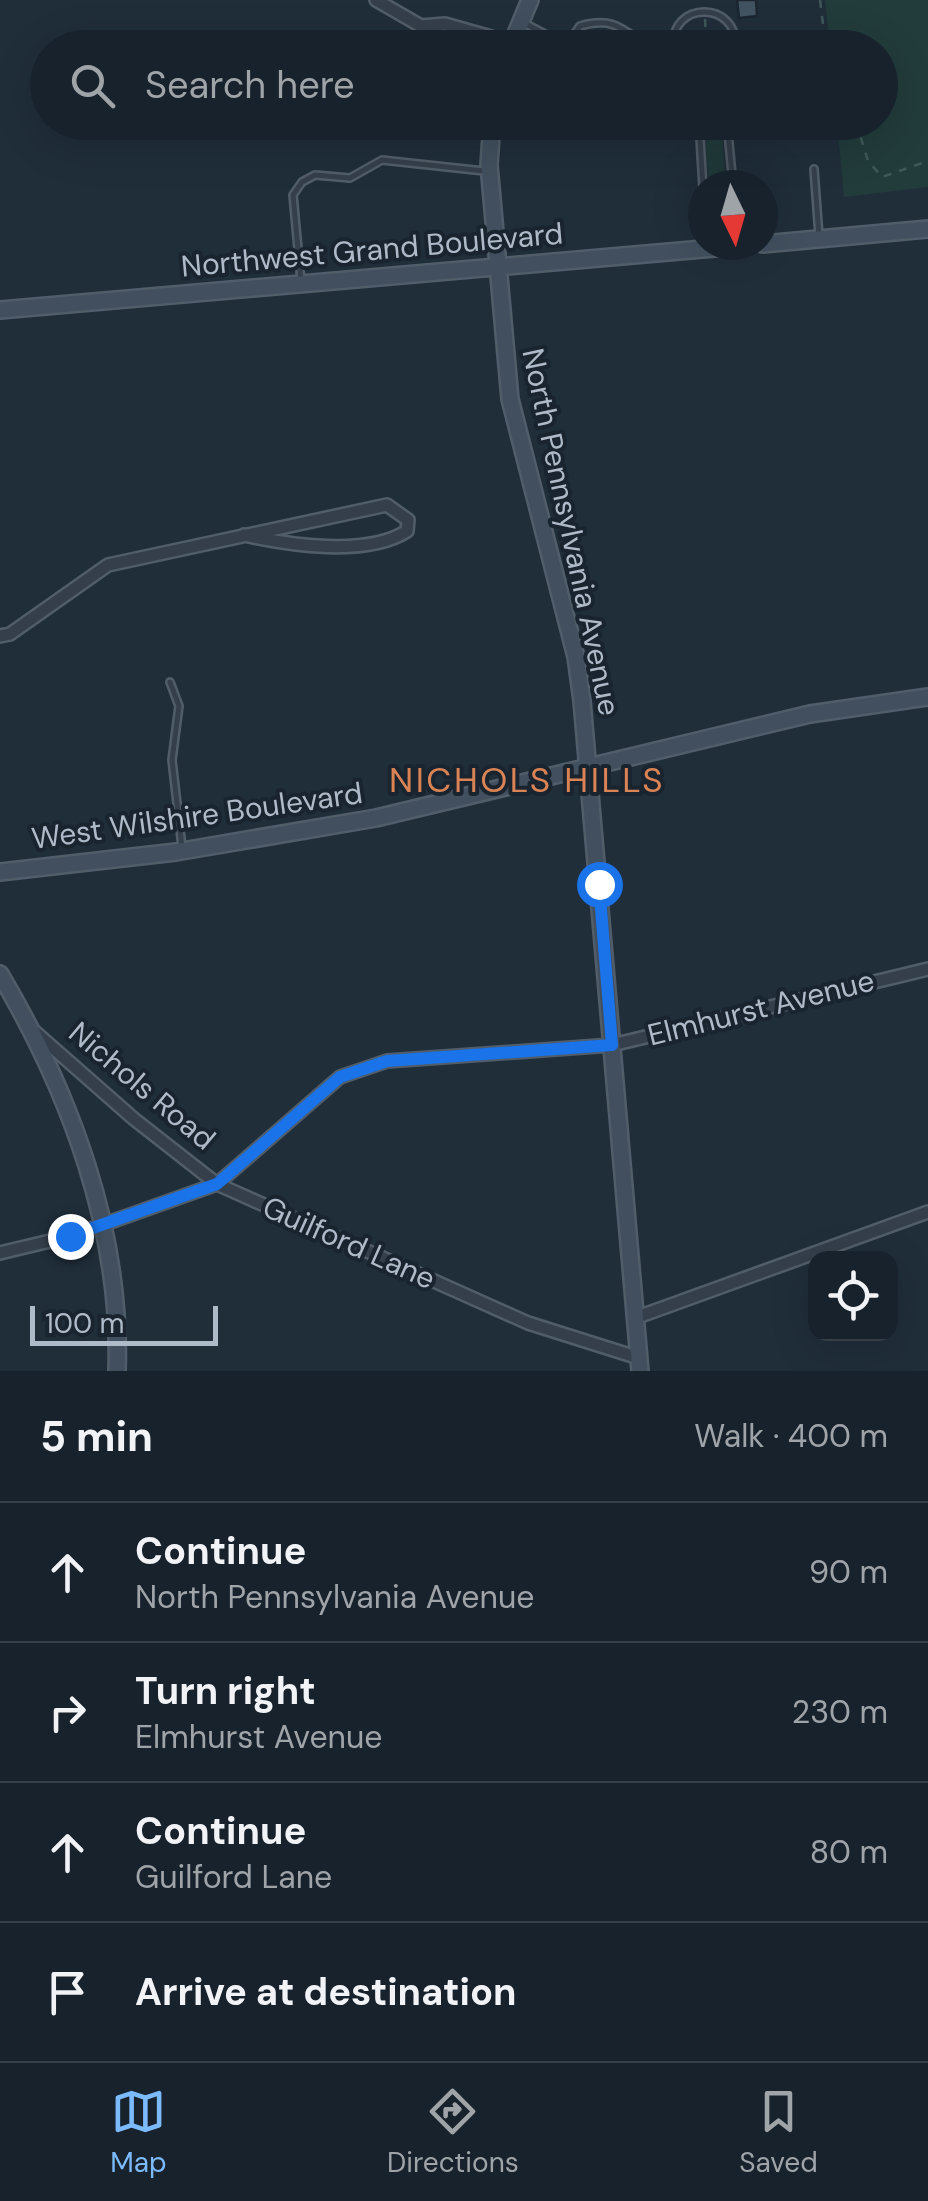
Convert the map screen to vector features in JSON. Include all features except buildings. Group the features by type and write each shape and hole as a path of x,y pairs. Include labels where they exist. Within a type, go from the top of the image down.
{"street":[{"path":"376,0 424,30"},
{"path":"518,30 530,0"},
{"path":"421,26 445,24 464,30"},
{"name":"North Pennsylvania Avenue","path":"490,140 489,171 510,399 576,657 640,1365"},
{"path":"778,243 928,229"},
{"name":"Northwest Grand Boulevard","path":"0,310 688,249"},
{"path":"0,636 10,634 108,565 244,534 387,505 408,520 407,531 394,539 334,546 282,543 244,534"},
{"name":"West Wilshire Boulevard","path":"0,872 182,850 376,818 810,714 928,697"},
{"name":"Elmhurst Avenue","path":"217,1184 340,1077 387,1061 612,1045 928,969"},
{"name":"Nichols Road","path":"0,974 33,1030 105,1222 116,1293 117,1371"},
{"name":"Nichols Road","path":"33,1030 134,1119 217,1184"},
{"path":"0,1254 217,1184"},
{"name":"Guilford Lane","path":"217,1184 528,1323 640,1365"},
{"path":"635,1318 928,1212"}],"lane":[{"path":"678,30 682,18 704,9 727,19 730,30"},
{"path":"521,22 538,30"},
{"path":"578,30 580,26 605,24 628,30"},
{"path":"700,140 702,170"},
{"path":"728,140 731,170"},
{"path":"301,284 293,195 309,178 323,174 350,178 389,159 489,171"},
{"path":"814,169 820,239"},
{"path":"170,682 179,706 172,760 182,850"}],"path":[{"path":"820,0 824,30"},
{"path":"704,9 705,30"},
{"path":"862,140 868,161 882,178 928,162"}],"green space":[{"path":"825,0 928,0 928,187 844,197 839,140 898,140 898,30 828,30"},
{"path":"705,140 722,140 725,170 708,170"}],"district":[{"name":"NICHOLS HILLS","path":"527,780"}],"route":[{"path":"70,1236 217,1184 340,1077 387,1061 612,1045 599,884"}]}
